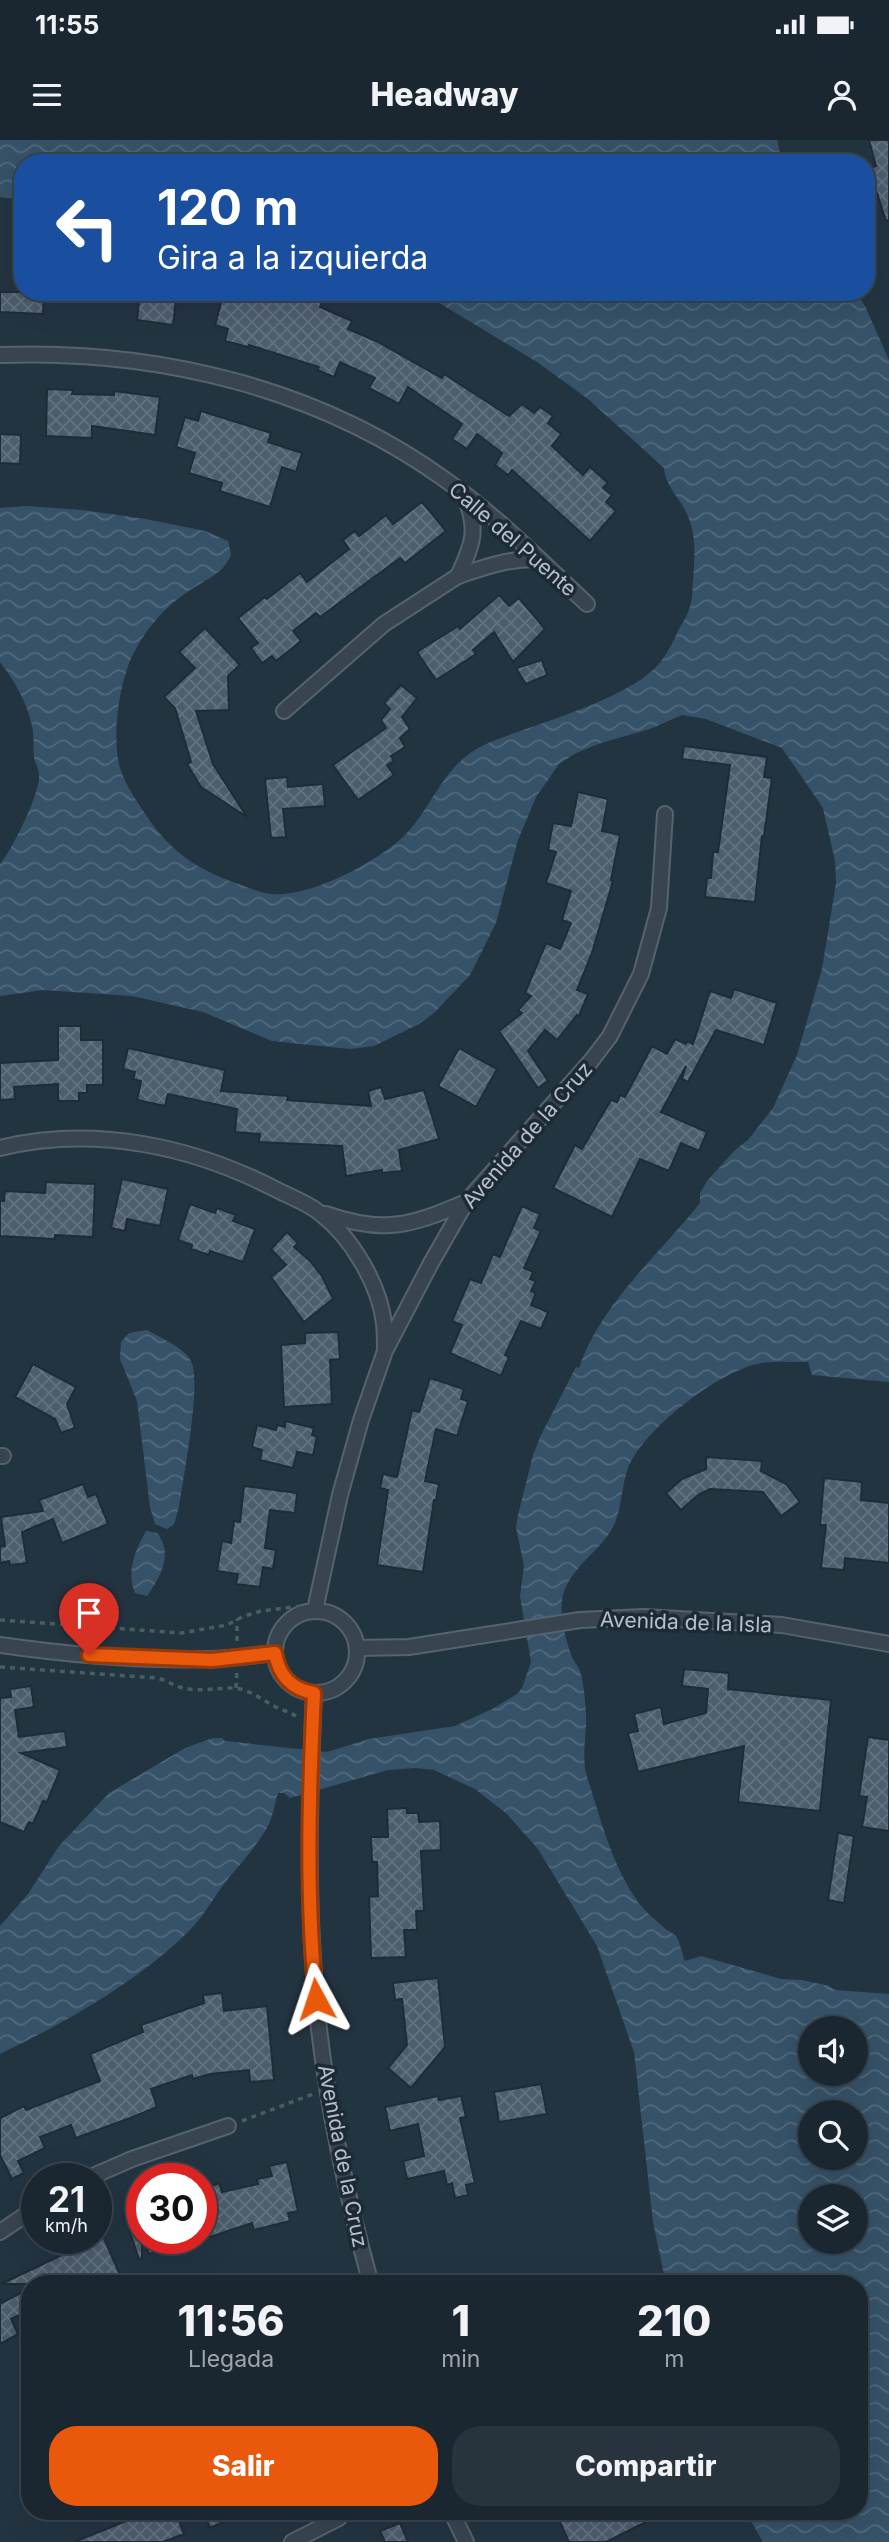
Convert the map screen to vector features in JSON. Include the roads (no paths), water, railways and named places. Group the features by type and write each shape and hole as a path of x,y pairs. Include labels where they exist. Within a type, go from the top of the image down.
{"street":[{"name":"Calle del Puente","path":"0,355 82,355 126,359 226,378 287,397 350,424 398,450 463,494 498,521 587,604"},
{"path":"458,576 471,547 474,530 471,511 463,494"},
{"path":"284,712 384,624 458,576 500,562 521,558 539,559"},
{"name":"Avenida de la Cruz","path":"316,1607 340,1495 361,1420 385,1351 430,1263 466,1202 591,1062 610,1036 641,974 659,908 666,814"},
{"path":"0,1148 71,1138 113,1139 151,1145 257,1179 320,1212 355,1224 384,1227 434,1216 466,1202"},
{"path":"320,1212 345,1240 370,1279 384,1323 385,1351"},
{"path":"316,1607 338,1617 347,1626 357,1648 356,1660 346,1680 326,1692 314,1693 291,1685 277,1665 275,1653 276,1642 286,1623 316,1607"},
{"name":"Avenida de la Isla","path":"357,1648 409,1647 579,1620 644,1617 782,1625 889,1644"},
{"path":"0,1645 66,1653 212,1660 275,1653"},
{"name":"Avenida de la Cruz","path":"314,1693 309,1801 309,1892 314,1977 328,2088 344,2177 369,2275"},
{"path":"112,2168 228,2126"},
{"path":"0,2232 21,2218"},
{"path":"292,2542 335,2520"},
{"path":"455,2520 466,2542"}],"water":[{"path":"0,140 777,140 780,154 14,154 14,198 0,197"},
{"path":"436,301 862,301 889,360 889,1382 812,1375 808,1362 773,1362 744,1368 704,1390 664,1421 635,1455 627,1471 613,1527 573,1575 563,1595 561,1610 567,1643 580,1671 583,1686 586,1713 585,1769 607,1838 634,1896 649,1914 676,1936 685,1961 701,1956 781,1979 802,1980 835,1990 889,1994 889,2542 763,2542 750,2520 868,2520 868,2275 664,2275 653,2222 634,2052 597,1946 538,1849 507,1814 475,1789 434,1770 415,1768 388,1770 290,1798 284,1793 278,1793 265,1832 189,1931 146,1968 99,2000 0,2054 0,1926 28,1894 59,1846 109,1793 185,1748 213,1738 327,1752 369,1739 455,1726 492,1709 522,1688 531,1662 520,1596 524,1566 516,1527 533,1455 576,1367 579,1368 589,1344 616,1301 700,1203 700,1193 707,1181 736,1149 748,1140 773,1108 797,1055 822,969 836,883 835,861 823,808 782,748 706,719 682,715 650,729 601,743 576,753 559,764 536,797 518,840 496,923 470,975 434,1013 419,1024 374,1046 350,1049 272,1041 203,1012 132,996 43,990 0,996 0,864 25,820 39,774 34,758 33,731 25,703 0,662 0,508 26,506 82,510 146,519 205,531 228,541 231,555 223,567 170,605 153,624 133,655 124,677 117,717 116,743 120,768 132,794 148,818 178,852 229,881 264,893 287,894 342,876 361,867 393,845 421,815 450,772 475,750 616,694 648,675 659,664 688,613 692,595 694,553 693,534 688,517 669,484 664,468 588,399 537,362"},
{"path":"147,1330 188,1356 194,1372 193,1409 179,1507 174,1524 167,1529 155,1524 150,1507 137,1401 120,1359 121,1342 129,1333"},
{"path":"146,1531 157,1533 162,1541 165,1557 160,1573 147,1596 135,1593 131,1577 135,1554"}]}
